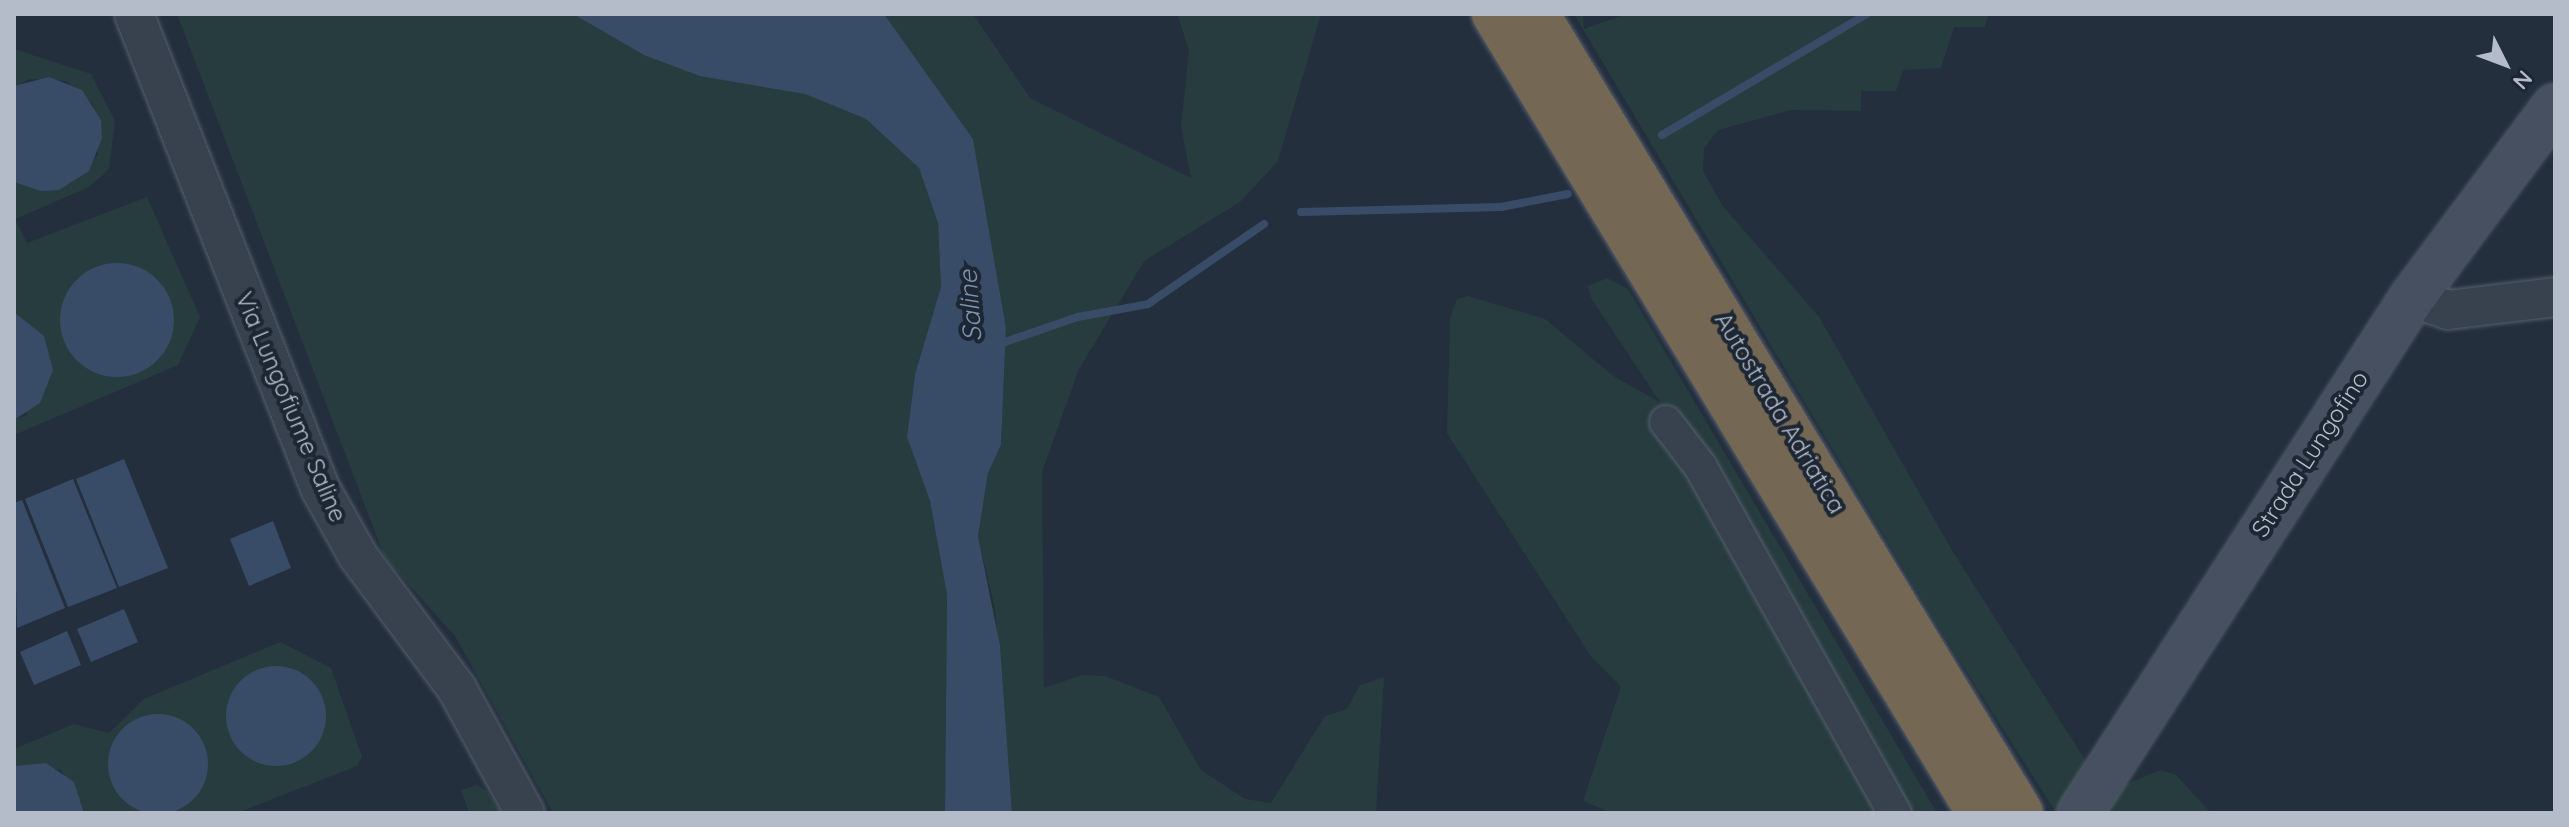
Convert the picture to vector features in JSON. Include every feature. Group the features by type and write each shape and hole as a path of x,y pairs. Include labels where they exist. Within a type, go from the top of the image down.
{"highway":[{"name":"Autostrada Adriatica","path":"1494,14 1539,41 1979,813"},
{"name":"Autostrada Adriatica","path":"1668,265 2021,813"}],"main road":[{"name":"Strada Lungofino","path":"2088,799 2412,298 2555,106"}],"street":[{"name":"Via Lungofiume Saline","path":"134,14 320,488 358,556 457,689 525,813"},
{"path":"2412,298 2448,310 2555,297"},
{"path":"1666,422 1700,466 1895,813"}],"green space":[{"path":"177,14 573,14 644,55 805,94 866,119 919,168 938,223 941,287 915,374 907,437 930,501 947,595 945,813 553,813 455,636 385,558"},
{"path":"884,14 973,14 1030,98 1191,178 1181,126 1189,51 1178,16 1164,14 1321,14 1278,161 1240,202 1144,261 1079,369 1042,472 1044,688 1082,675 1105,676 1159,697 1201,770 1245,799 1271,803 1325,716 1347,709 1360,685 1384,677 1376,813 1012,813 995,609 978,536 988,473 1001,445 1006,328 973,139"},
{"path":"1574,14 1583,14 1584,29 1624,15 1989,14 1985,27 1954,27 1941,68 1903,70 1896,91 1861,91 1861,111 1791,110 1718,130 1704,148 1703,171 1722,205 1819,317 1953,552 2087,763 2064,813 2056,813 1933,618"},
{"path":"14,49 91,74 115,121 109,169 89,187 15,219 27,243 147,197 200,317 178,365 14,435 14,420 27,415 14,312 14,182 59,190 98,155 93,104 66,81 31,79 14,86"},
{"path":"1607,278 1628,289 1937,813 1612,813 1583,801 1621,687 1590,655 1447,433 1450,318 1457,299 1468,296 1545,319 1613,376 1660,402 1591,298 1588,286"},
{"path":"280,642 331,668 362,757 357,766 237,813 168,813 185,806 206,748 186,722 113,788 149,813 84,813 61,770 14,766 14,749 74,724 109,733 144,699","holes":["326,716 303,758 255,762"]},
{"path":"2161,770 2176,775 2211,813 2096,813 2116,788"},
{"path":"477,785 487,791 501,813 469,813 461,790"}],"water":[{"name":"Saline","path":"573,14 884,14 973,139 1006,328 1001,445 988,473 978,536 1000,646 1012,813 945,813 947,595 930,501 907,437 915,374 941,287 938,223 919,168 866,119 805,94 700,76 644,55"},
{"path":"49,77 82,90 101,120 102,138 89,171 59,190 41,191 14,182 14,86"},
{"path":"117,263 139,267 157,280 170,298 174,320 170,342 157,360 139,373 117,377 95,373 77,360 64,342 60,320 64,298 77,280 95,267"},
{"path":"14,312 44,336 53,370 40,403 14,420"},
{"path":"124,459 168,568 119,587 76,479"},
{"path":"73,479 117,588 68,607 25,499"},
{"path":"22,500 65,608 17,628 14,503"},
{"path":"273,521 291,568 249,586 230,539"},
{"path":"124,609 138,642 91,662 77,629"},
{"path":"67,631 81,665 34,685 20,652"},
{"path":"276,666 304,674 318,688 326,716 318,744 304,758 276,766 248,758 234,744 226,716 234,688 248,674"},
{"path":"158,714 186,722 200,736 208,764 200,792 186,806 158,814 130,806 116,792 108,764 116,736 130,722"},
{"path":"46,763 74,782 84,813 14,813 14,766"}],"waterway":[{"path":"1662,135 1867,14"},
{"path":"1301,212 1501,207 1568,194"},
{"name":"Saline","path":"996,345 1078,317 1148,304 1264,224"}]}
